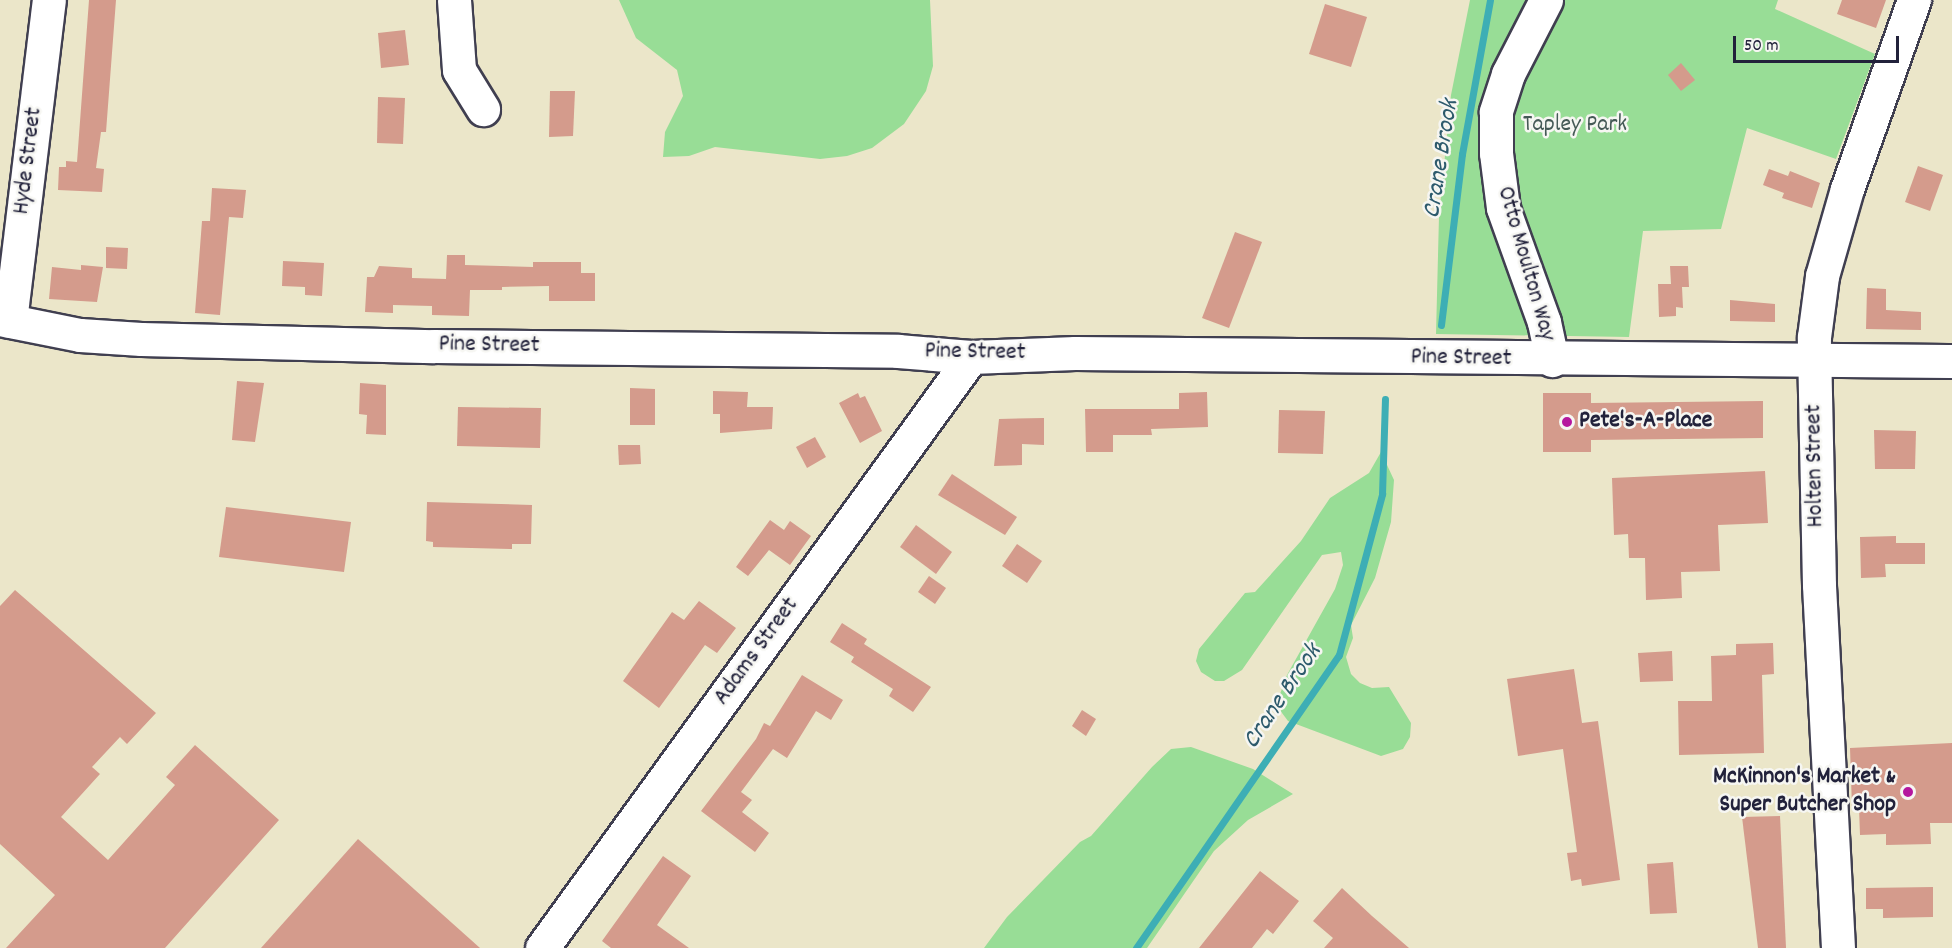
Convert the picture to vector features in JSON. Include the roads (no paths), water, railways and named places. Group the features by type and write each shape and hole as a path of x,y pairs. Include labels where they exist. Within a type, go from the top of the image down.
{"street":[{"name":"Hyde Street","path":"5,320 49,0"},
{"path":"454,0 459,70 483,109"},
{"name":"Otto Moulton Way","path":"1546,0 1508,74 1496,112 1496,153 1503,208 1544,322 1552,360"},
{"name":"Holten Street","path":"1838,948 1819,585 1813,362 1822,276 1847,189 1914,0"},
{"name":"Pine Street","path":"5,320 80,335 141,339 898,351 971,357 1077,354 1552,360 1952,361"},
{"name":"Adams Street","path":"542,948 971,357"}],"waterway":[{"name":"Crane Brook","path":"1441,325 1462,154 1490,0"},
{"name":"Crane Brook","path":"1136,948 1339,655 1382,494 1385,399"}],"place":[{"name":"Pete's-A-Place","path":"1567,422"},
{"name":"McKinnon's Market & Super Butcher Shop","path":"1908,792"}],"park label":[{"name":"Tapley Park","path":"1575,126"}]}
